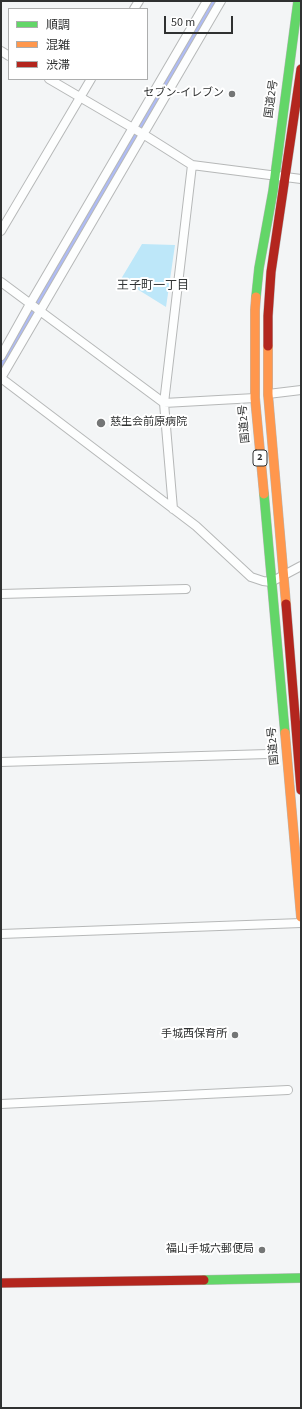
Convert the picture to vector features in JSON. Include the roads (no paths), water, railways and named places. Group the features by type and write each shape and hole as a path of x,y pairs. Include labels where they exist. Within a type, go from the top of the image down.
{"main road":[{"name":"国道2号","path":"298,1 275,176 259,268 255,310 255,398 301,917"},
{"name":"国道2号","path":"301,69 271,272 268,316 268,394 301,790"},
{"path":"1,1283 301,1278"}],"street":[{"path":"207,1 138,131 34,308 1,378 196,526 251,577 271,582 301,566"},
{"path":"1,356 34,308 138,131 221,1"},
{"path":"51,80 192,164 301,179"},
{"path":"1,231 90,80"},
{"path":"173,509 164,403 192,164"},
{"path":"1,282 34,308 164,403 255,398"},
{"path":"268,394 301,390"},
{"path":"1,594 186,589"},
{"path":"1,762 268,754"},
{"path":"1,934 301,923"},
{"path":"1,1104 288,1090"}],"waterway":[{"path":"1,369 29,317 215,1"}],"place":[{"name":"セブン-イレブン","path":"232,94"},
{"name":"慈生会前原病院","path":"101,423"},
{"name":"手城西保育所","path":"235,1035"},
{"name":"福山手城六郵便局","path":"262,1250"}],"district":[{"name":"王子町一丁目","path":"153,286"}]}
